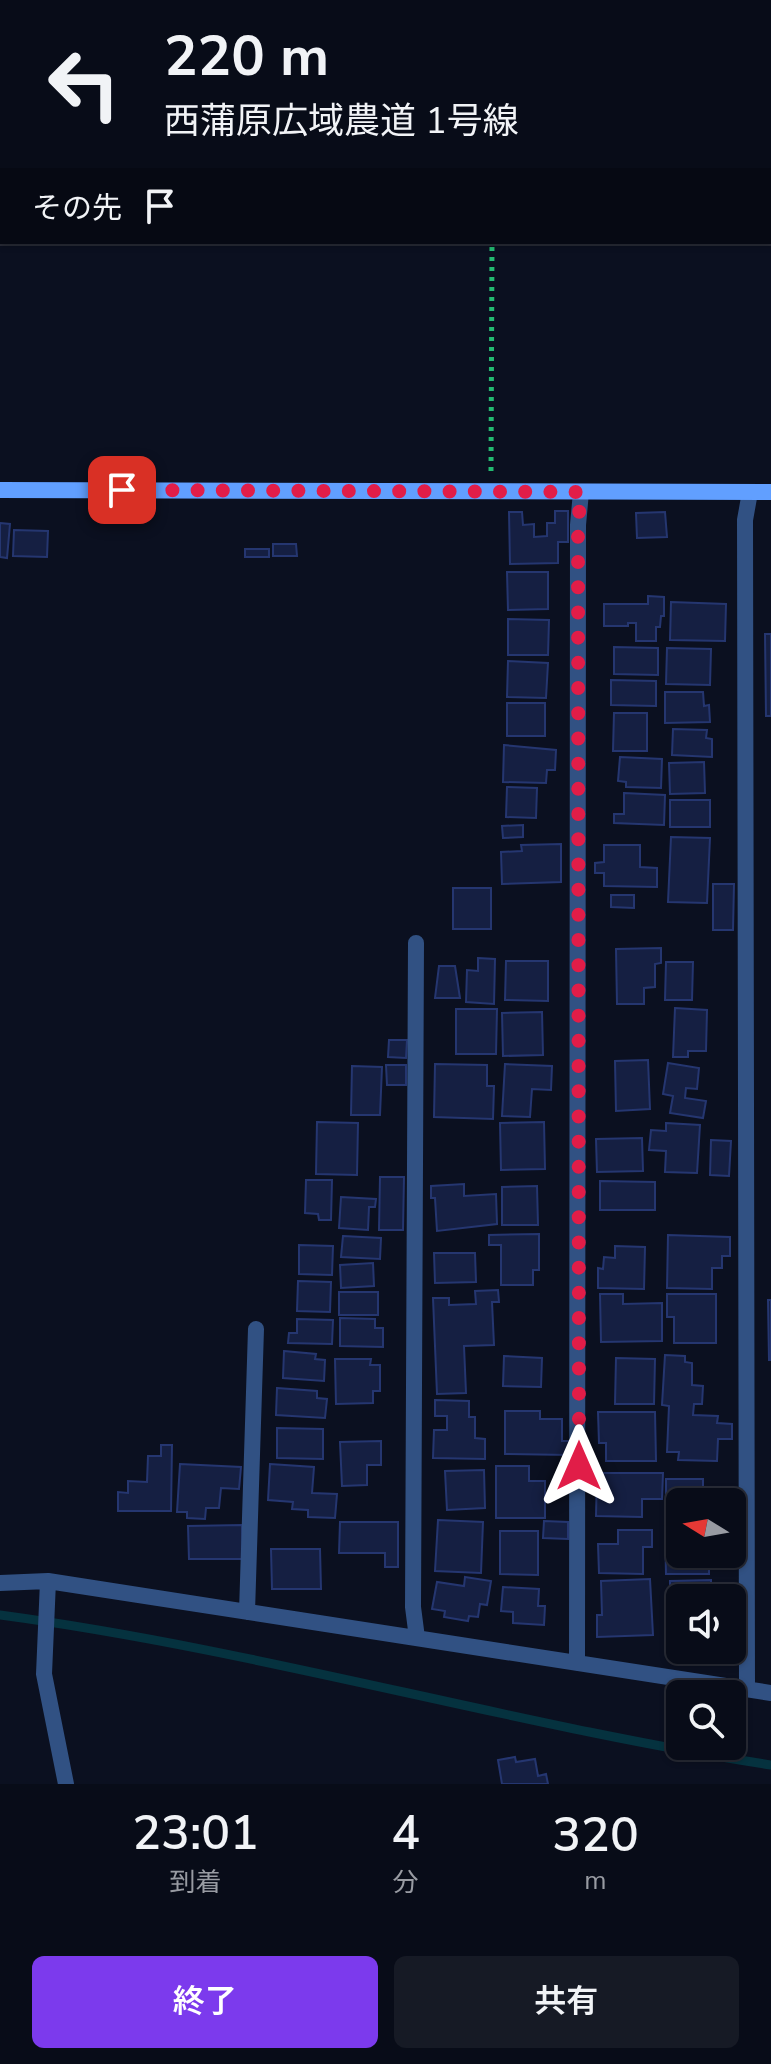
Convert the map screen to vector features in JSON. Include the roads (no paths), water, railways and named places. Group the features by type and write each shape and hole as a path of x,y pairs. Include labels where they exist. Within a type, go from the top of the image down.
{"street":[{"path":"0,490 771,492"},
{"path":"577,1663 578,525 581,492"},
{"path":"747,1689 745,520 750,492"},
{"path":"416,943 413,1607 417,1638"},
{"path":"247,1612 256,1329"},
{"path":"0,1583 247,1612 771,1693"},
{"path":"48,1587 44,1674 66,1784"}],"waterway":[{"path":"0,1615 194,1648 578,1730 771,1765"}]}
